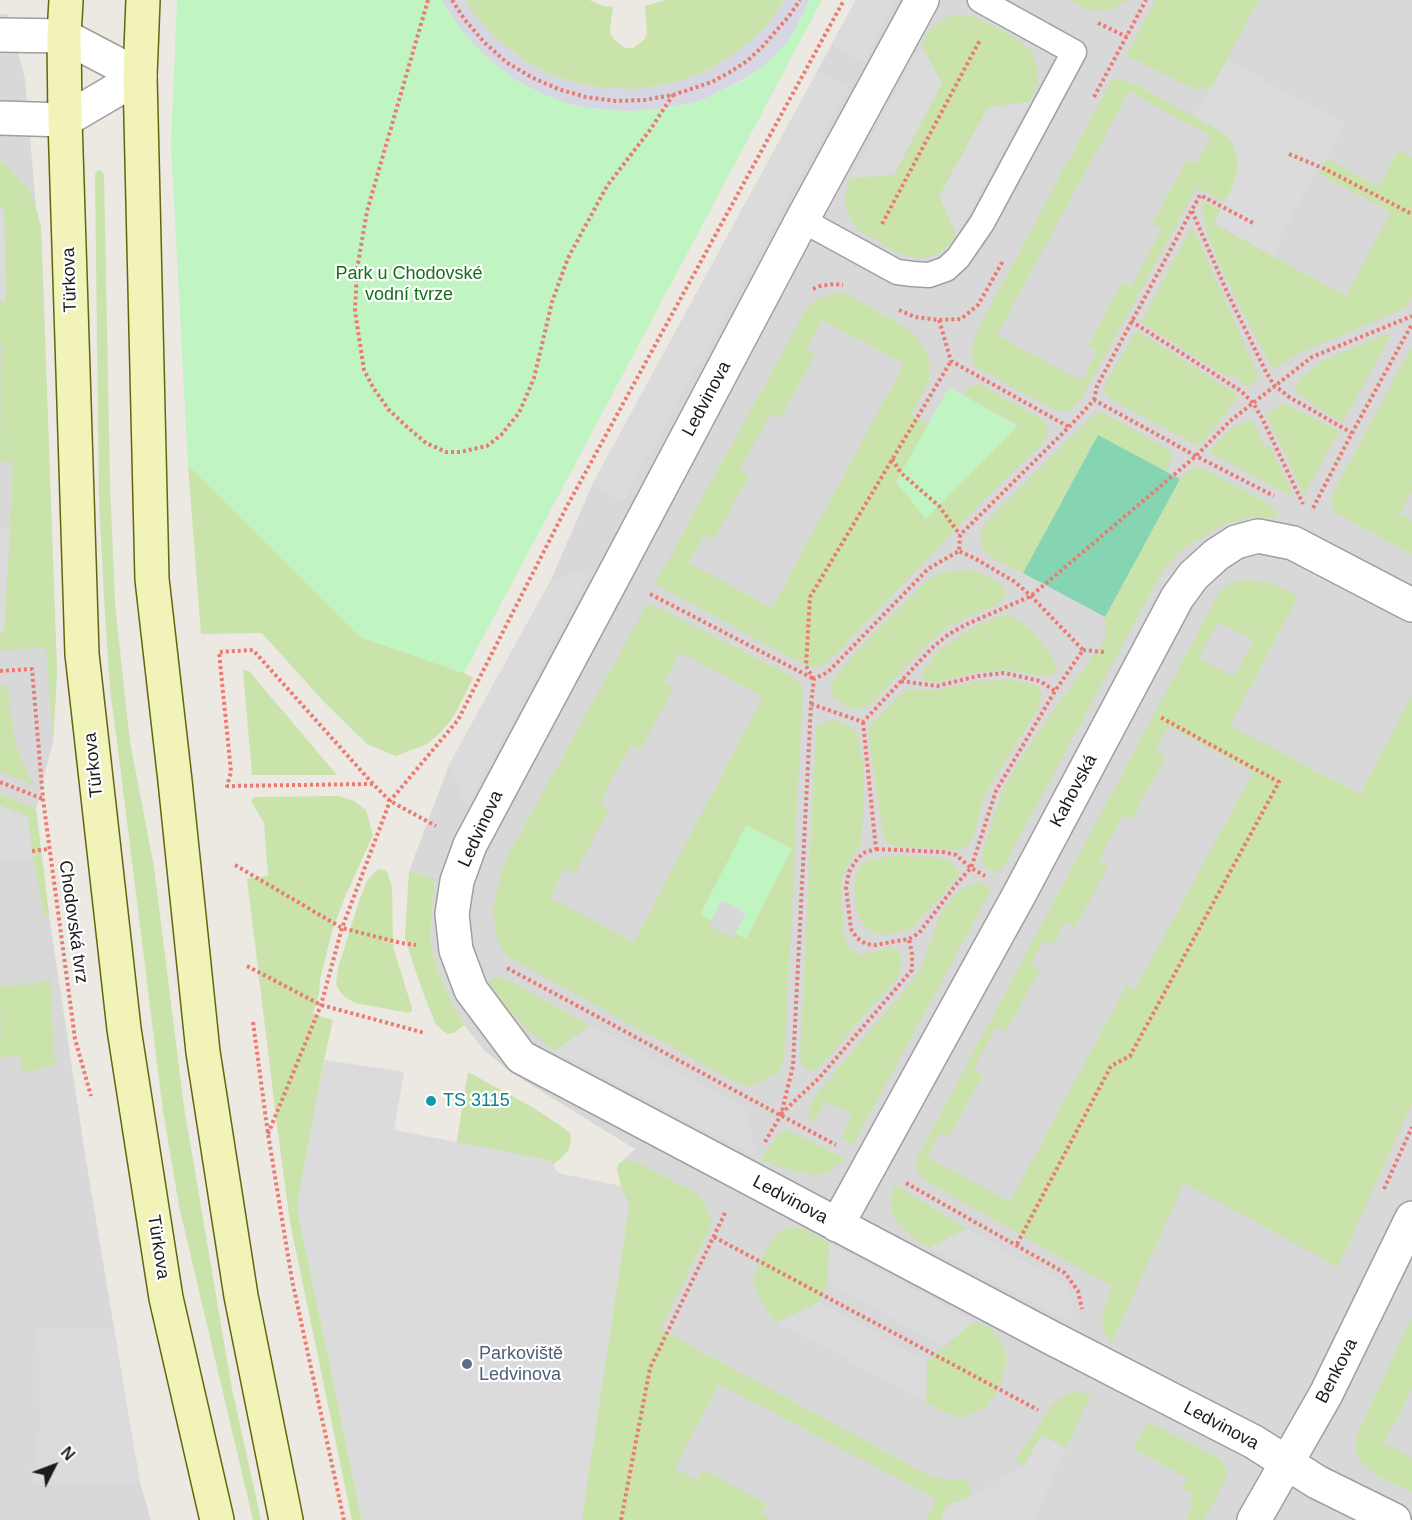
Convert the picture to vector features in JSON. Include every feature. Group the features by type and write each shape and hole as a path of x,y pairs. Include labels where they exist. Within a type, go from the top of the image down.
{"main road":[{"name":"Türkova","path":"66,0 65,120 82,654 124,1029 166,1298 217,1520"},
{"path":"143,0 140,76 152,579 203,1052 241,1296 286,1520"}],"street":[{"name":"Ledvinova","path":"922,0 802,220 470,845 457,881 452,914 456,950 471,990 521,1057 1254,1442 1317,1482 1394,1520"},
{"path":"0,35 64,36 140,76"},
{"path":"0,118 65,120 140,76"},
{"name":"Kahovská","path":"837,1225 1019,894 1177,598 1193,576 1216,555 1236,542 1258,536 1293,543 1412,604"},
{"name":"Benkova","path":"1254,1520 1326,1394 1412,1218"}],"lane":[{"path":"802,220 897,272 929,275 946,269 958,258 982,224 1074,52 989,4"}],"path":[{"path":"428,0 367,212 357,269 355,311 364,370 374,389 388,410 407,427 426,443 446,452 460,452 487,446 501,435 519,413 534,378 552,302 568,258 607,186 650,130 673,95"},
{"path":"452,0 484,42 506,62 558,89 586,97 615,100 644,100 673,95 712,82 747,61 776,33 800,0"},
{"path":"268,1134 321,1005 342,928 390,801 458,720 566,508 843,0"},
{"path":"1091,103 1146,0"},
{"path":"810,290 834,284 850,286 989,4"},
{"path":"1289,154 1325,169 1412,214"},
{"path":"960,535 1094,400 1097,386 1200,195 1253,223"},
{"path":"1192,210 1227,292 1274,385 1289,397 1352,433"},
{"path":"890,307 915,317 939,320 961,319 978,306 1006,255"},
{"path":"876,849 863,722 933,647 965,625 1031,596 1196,456 1230,421 1312,357 1412,316"},
{"path":"939,320 951,361 1069,427"},
{"path":"1131,321 1241,392 1253,403 1299,497 1310,514"},
{"path":"1293,543 1412,324"},
{"path":"621,1520 650,1368 720,1223 781,1115 793,1066 814,679 806,666 810,597 951,361"},
{"path":"1094,400 1278,498"},
{"path":"892,459 901,473 939,506 960,535 959,551"},
{"path":"814,679 828,672 928,569 959,551"},
{"path":"959,551 1015,582 1083,650 1055,691 996,791 971,868 919,933 909,939 875,945 866,944 857,938 851,929 846,887 849,872 863,853 876,849 943,852 956,855 971,868 1019,894"},
{"path":"644,591 814,679"},
{"path":"373,784 227,786 231,772 219,652 254,650 390,801 470,845"},
{"name":"Chodovská tvrz","path":"0,671 32,669 43,799 75,1038"},
{"path":"901,681 937,686 978,676 1004,673 1040,681 1055,691"},
{"path":"811,704 863,722"},
{"path":"1017,1244 1111,1066 1130,1056 1279,782 1159,717"},
{"path":"0,782 43,799"},
{"path":"32,851 50,849"},
{"path":"235,865 342,928 401,943 456,950 488,949 500,964 1017,1244 1065,1272 1078,1291 1086,1324 1076,1350"},
{"path":"781,1115 820,1077 912,970 909,939"},
{"path":"247,966 321,1005 425,1033"},
{"path":"254,1022 268,1134 292,1280 344,1520"},
{"path":"714,1237 1038,1410"}],"shaded area":[{"path":"442,0 465,0 493,36 522,59 549,74 579,84 633,89 661,86 711,69 752,40 768,24 785,0 809,0 787,42 765,65 740,81 692,103 629,111 589,108 567,103 514,79 469,39"},
{"path":"856,0 1412,0 1412,1520 581,1520 629,1206 617,1169 619,1164 635,1149 510,1072 484,1050 464,1025 436,967 430,935 435,878 409,871 449,765 551,580 592,485"},
{"path":"856,0 896,0 863,63 831,45"},
{"path":"0,14 8,15 25,79 36,208 41,227 57,673 53,741 36,809 49,915 85,1154 140,1483 151,1520 0,1520"},
{"path":"921,45 942,83 894,175 850,178"},
{"path":"1227,60 1345,123 1319,174 1315,172 1278,243 1281,246 1275,257 1214,223 1234,183 1238,162 1235,149 1225,134 1194,117"},
{"path":"818,71 849,88 623,502 592,485"},
{"path":"1029,102 957,236 939,196 988,107"},
{"path":"0,205 4,209 6,302 0,301"},
{"path":"0,529 10,529 4,633 0,633"},
{"path":"593,568 467,807 449,765 551,580"},
{"path":"0,805 28,817 33,858 0,861"},
{"path":"590,1025 747,1109 755,1156 555,1051"},
{"name":"Parkoviště Ledvinova","path":"324,1060 404,1072 394,1130 550,1160 558,1173 621,1186 629,1205 581,1520 362,1520 297,1207"},
{"path":"967,1229 1068,1286 1075,1324 929,1248"},
{"path":"829,1243 974,1321 944,1346 828,1284"},
{"path":"819,1302 927,1362 926,1402 777,1322"},
{"path":"113,1328 140,1483 32,1486 31,1467 38,1469 35,1433 40,1432 38,1329"},
{"path":"1041,1435 1066,1448 1034,1520 941,1520 946,1506 971,1496 1024,1466"}],"green space":[{"name":"Park u Chodovské vodní tvrze","path":"177,0 442,0 469,39 514,79 589,108 629,111 692,103 740,82 765,65 796,28 809,0 822,0 464,673 360,637 188,465 171,145"},
{"path":"465,0 589,0 613,7 611,35 625,48 633,48 644,40 647,33 645,6 666,0 785,0 768,24 752,40 711,69 661,86 633,89 579,84 549,74 522,59 493,36"},
{"path":"1069,0 1127,0 1116,8 1099,11 1086,9"},
{"path":"1156,0 1259,0 1211,88 1190,87 1126,55"},
{"path":"961,14 975,17 1013,36 1031,50 1038,68 1036,89 1029,102 988,107 939,196 957,236 941,252 928,257 915,258 901,254 864,234 856,227 845,208 845,193 850,178 894,175 942,83 921,45 930,30 948,16"},
{"path":"1118,79 1135,84 1225,134 1235,149 1238,167 1225,203 1197,187 1081,400 1071,409 1062,412 978,368 973,363 973,344 977,331 1111,81","holes":["1129,91 1211,137 1195,165 1186,161 1152,224 1162,229 1131,287 1122,282 1088,346 1097,351 1082,381 997,335"]},
{"path":"1398,150 1412,157 1412,296 1406,308 1300,353 1273,369 1218,261 1201,207 1204,201 1221,211 1214,224 1346,296 1391,212 1319,174 1327,159 1379,187"},
{"path":"0,161 6,164 29,191 41,227 57,673 53,741 46,647 0,651 0,633 4,633 13,462 0,461 0,301 6,301 4,209 0,205"},
{"path":"100,170 104,175 110,483 115,604 130,742 154,867 184,1107 232,1389 261,1520 253,1520 179,1206 163,1111 110,689 99,502 95,175"},
{"path":"1192,226 1259,377 1248,387 1230,373 1228,378 1141,322"},
{"path":"842,292 904,326 916,336 923,346 929,359 929,381 912,415 928,424 896,482 926,518 1018,425 964,395 967,389 978,384 985,387 1040,418 1048,429 1043,444 975,509 830,660 823,666 813,667 806,666 655,584 808,306 821,297","holes":["822,320 904,364 772,608 689,563 704,535 714,539 749,476 740,470 771,413 781,418 815,354 806,349"]},
{"path":"1136,330 1239,396 1198,446 1109,398 1105,393 1105,385"},
{"path":"1392,334 1342,423 1296,391 1296,385 1301,379 1322,361 1379,337"},
{"path":"1412,346 1412,492 1400,514 1412,521 1412,554 1336,514 1331,503 1332,495"},
{"path":"949,387 1018,426 926,519 896,482"},
{"path":"1283,403 1339,431 1304,495 1267,415"},
{"path":"1104,413 1166,448 1171,453 1172,460 1167,472 1098,435 1023,573 990,556 982,547 980,539 987,521 1089,419"},
{"path":"1252,419 1265,448 1270,446 1294,497 1208,452 1233,427"},
{"path":"1098,435 1180,479 1105,617 1023,573"},
{"path":"188,465 360,637 473,678 454,716 442,731 427,744 396,756 367,744 323,701 262,633 201,634"},
{"path":"1194,468 1206,470 1269,504 1277,512 1277,517 1249,517 1222,526 1185,547 1162,572 1005,864 996,872 985,868 981,857 1002,791 1038,732 1105,640 1105,617 1180,479"},
{"path":"970,570 995,580 1004,589 1006,595 1000,603 947,627 927,644 872,703 861,709 850,709 832,696 830,684 842,668 930,578 946,571"},
{"path":"1247,579 1274,584 1298,596 1230,726 1360,794 1412,696 1412,1103 1338,1267 1184,1183 1112,1343 1104,1333 1102,1321 1112,1287 921,1178 916,1166 918,1156 1220,591 1232,583","holes":["1218,622 1253,640 1234,677 1199,658","1169,726 1253,772 1135,990 1126,986 1010,1202 927,1157 940,1133 949,1137 983,1075 973,1070 996,1027 1006,1032 1040,969 1031,964 1043,941 1052,945 1065,922 1075,928 1108,866 1099,860 1111,837 1123,815 1131,820 1166,756 1156,750"]},
{"path":"646,606 655,606 791,676 803,687 785,1049 783,1062 778,1072 753,1085 743,1086 508,957 497,940 493,912 501,872 507,857","holes":["680,652 763,697 634,942 550,898 565,868 575,873 609,809 600,804 614,775 631,746 640,750 674,687 664,682","746,826 746,939 735,933 732,938 709,925"]},
{"path":"1008,615 1027,626 1037,636 1054,660 1057,670 1054,673 1050,676 1040,676 1001,670 976,672 941,681 925,681 921,674 923,669 942,648 974,627"},
{"path":"243,670 249,671 337,775 252,775"},
{"path":"1007,679 1038,687 1041,692 1040,705 985,794 973,839 968,845 958,850 889,844 883,835 869,726 907,690 935,690"},
{"path":"0,685 7,685 15,743 33,785 0,772"},
{"path":"828,721 841,722 856,732 864,767 861,846 853,855 842,879 844,937 850,949 863,955 889,948 898,950 902,963 894,983 827,1059 816,1069 810,1071 803,1067 800,1055 816,730 819,724"},
{"path":"0,793 36,809 49,915 44,915 28,817 0,805"},
{"path":"339,796 354,801 366,810 373,835 332,931 313,1014 333,1020 297,1207 362,1520 352,1520 290,1222 247,879 268,876 264,823 251,801 254,797"},
{"path":"746,825 792,849 746,939 735,933 746,913 722,900 711,920 700,915"},
{"path":"892,856 946,859 959,872 951,885 912,928 889,935 874,933 866,928 859,917 855,904 854,879 859,867 864,863"},
{"path":"377,870 387,872 392,887 393,947 412,1008 409,1013 355,1003 345,997 336,984 338,968 360,898 367,881"},
{"path":"409,871 435,878 430,935 436,967 464,1025 454,1033 447,1034 436,1025 405,937"},
{"path":"978,882 989,887 990,892 853,1145 841,1138 852,1114 825,1101 813,1123 809,1110 818,1092 918,974 939,917 954,895 970,884"},
{"path":"50,978 55,1065 22,1073 19,1055 0,1058 0,1036 2,1035 0,987 45,982 45,979"},
{"path":"504,978 590,1025 555,1051 505,1007 489,981"},
{"path":"468,1072 532,1107 564,1128 570,1133 568,1151 552,1166 455,1152"},
{"path":"785,1130 846,1159 827,1173 814,1175 793,1171 761,1160 776,1137"},
{"path":"624,1160 636,1162 696,1193 708,1209 711,1220 710,1228 660,1329 928,1475 952,1480 968,1479 971,1496 946,1506 941,1520 926,1520 936,1499 719,1384 675,1468 697,1480 703,1470 767,1504 762,1514 774,1520 582,1520 629,1206 617,1169"},
{"path":"894,1184 967,1229 929,1248 913,1238 894,1218 890,1207"},
{"path":"787,1228 805,1229 829,1243 828,1284 819,1302 777,1322 768,1313 755,1290 754,1277 774,1236"},
{"path":"1412,1318 1412,1389 1384,1443 1412,1458 1412,1492 1376,1475 1361,1462 1356,1453 1356,1444 1357,1434"},
{"path":"974,1321 989,1328 1000,1339 1005,1351 1005,1367 995,1395 985,1407 972,1414 959,1417 926,1402 927,1362"},
{"path":"1074,1392 1091,1394 1066,1448 1041,1435 1024,1466 1015,1458 1051,1406 1062,1396"},
{"path":"1148,1422 1219,1458 1224,1464 1226,1479 1204,1520 1185,1520 1192,1507 1190,1499 1192,1493 1183,1489 1188,1478 1133,1449"}],"place":[{"name":"TS 3115","path":"431,1101"},
{"name":"Parkoviště Ledvinova","path":"467,1364"}]}
